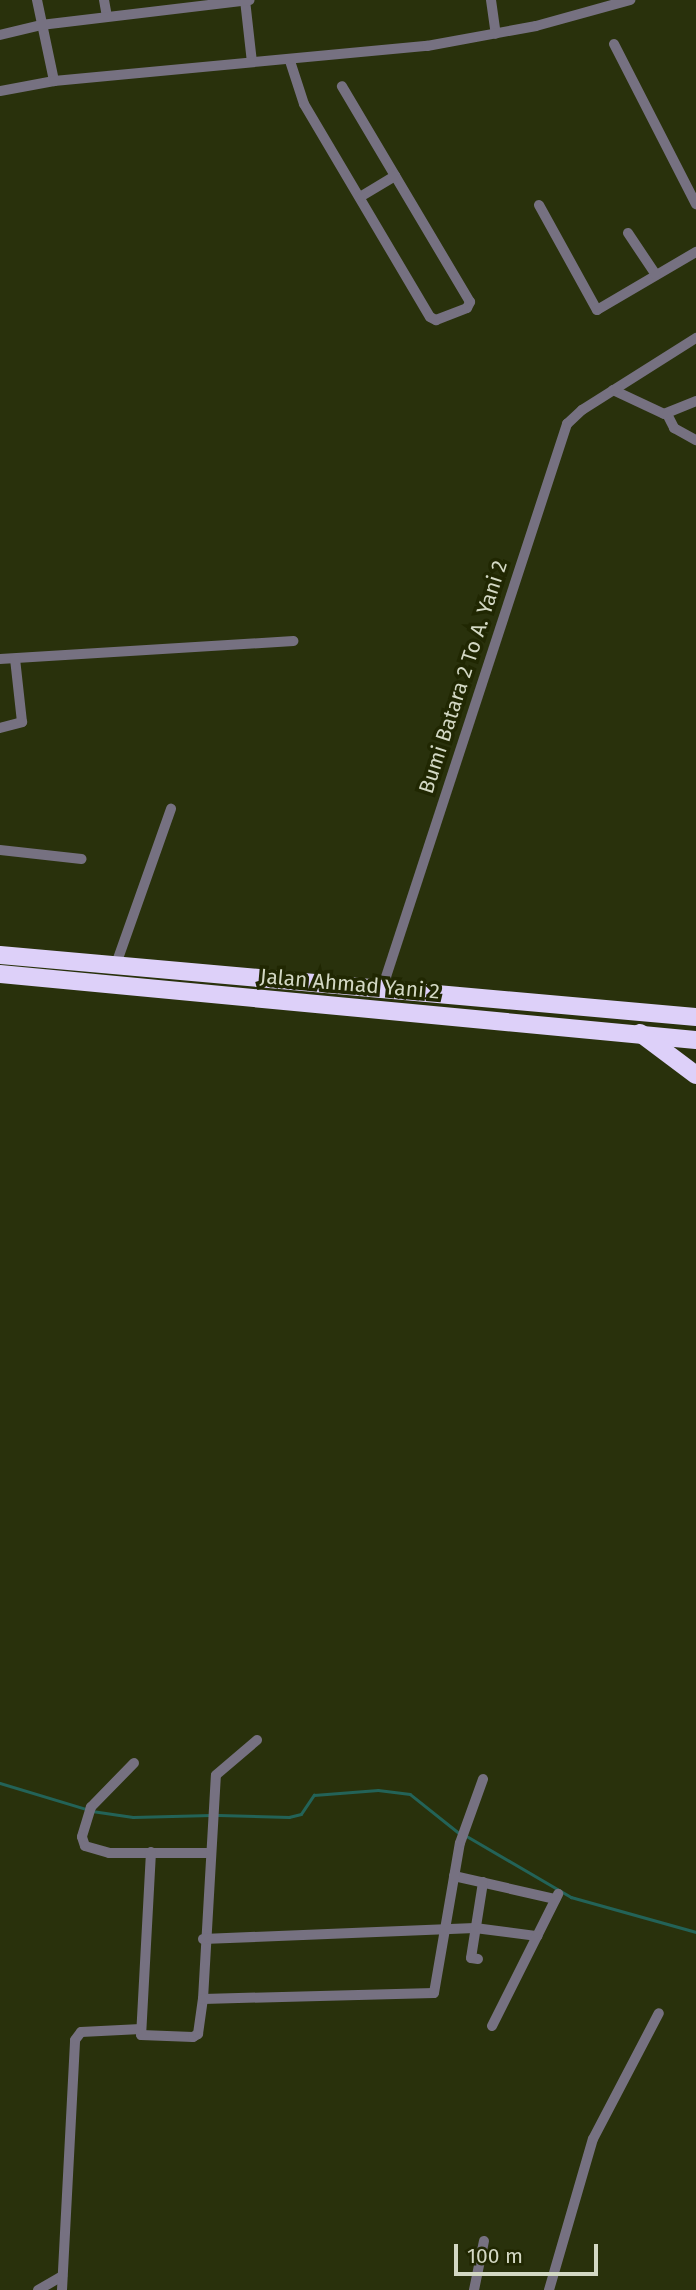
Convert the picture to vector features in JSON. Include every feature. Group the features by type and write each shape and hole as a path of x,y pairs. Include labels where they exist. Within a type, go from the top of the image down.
{"highway":[{"name":"Jalan Ahmad Yani 2","path":"0,955 696,1017"},
{"name":"Jalan Ahmad Yani 2","path":"0,974 638,1032 696,1040"},
{"path":"638,1032 696,1075"}],"street":[{"path":"37,0 54,81"},
{"path":"104,0 107,16"},
{"path":"0,35 41,25 166,4 247,0 252,62"},
{"path":"491,0 496,34"},
{"path":"0,91 54,81 252,62 290,61 496,34 630,0"},
{"path":"614,44 696,204"},
{"path":"290,61 297,90 430,317 436,320 467,308 470,302 342,86"},
{"path":"360,197 395,176"},
{"path":"539,205 597,310 696,252"},
{"path":"628,233 656,275"},
{"name":"Bumi Batara 2 To A. Yani 2","path":"382,989 567,424 609,392 696,338"},
{"path":"609,392 667,414 674,428 696,440"},
{"path":"667,414 696,401"},
{"path":"0,659 293,641"},
{"path":"0,728 22,722 15,659"},
{"path":"115,967 171,809"},
{"path":"0,850 82,859"},
{"path":"151,1852 141,2035 192,2037 198,2034 203,1999 203,1939 211,1807 216,1775 257,1740"},
{"path":"134,1763 90,1811 82,1838 85,1846 108,1853 208,1853"},
{"path":"203,1999 434,1993 463,1834 483,1779"},
{"path":"454,1876 557,1896 492,2026"},
{"path":"478,1959 471,1958 483,1882"},
{"path":"203,1939 475,1928 537,1936"},
{"path":"549,2290 593,2139 659,2013"},
{"path":"62,2290 75,2040 81,2032 141,2029"},
{"path":"474,2290 484,2241"},
{"path":"38,2290 62,2276"}],"waterway":[{"path":"0,1783 86,1809"},
{"path":"218,1815 289,1817 301,1814 314,1795 378,1790 410,1794 459,1833"},
{"path":"92,1811 133,1817 211,1815"},
{"path":"465,1835 571,1897 696,1932"}]}
